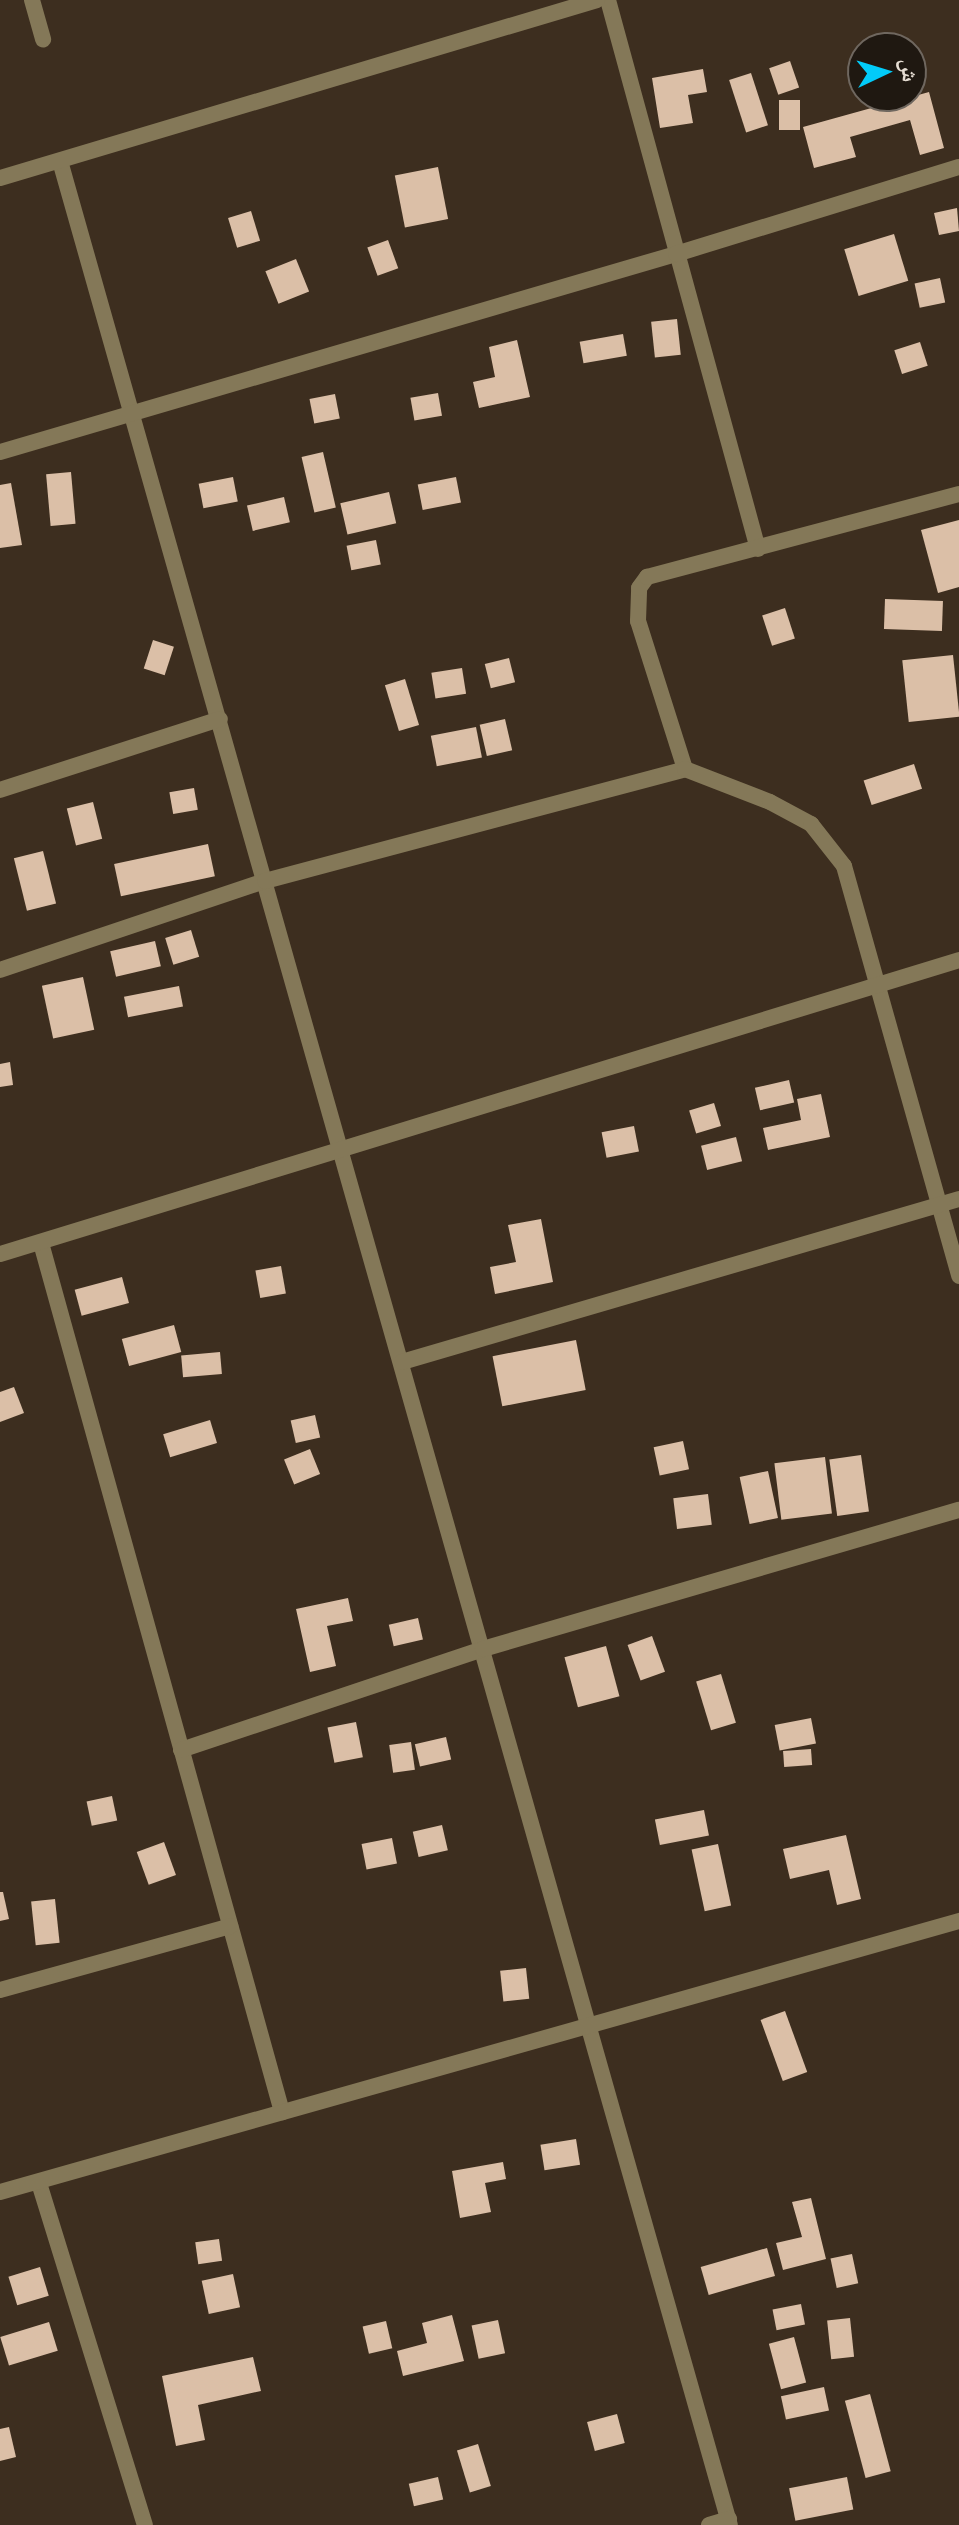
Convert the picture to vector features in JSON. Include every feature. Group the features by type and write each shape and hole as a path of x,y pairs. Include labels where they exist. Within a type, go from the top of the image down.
{"street":[{"path":"32,0 43,39"},
{"path":"0,178 597,0"},
{"path":"608,0 758,549"},
{"path":"60,161 729,2522 709,2525"},
{"path":"0,452 676,254 959,167"},
{"path":"685,769 638,621 639,588 647,577 959,494"},
{"path":"0,790 220,719"},
{"path":"0,970 265,881 685,769 770,802 811,824 844,866 959,1276"},
{"path":"0,1254 959,960"},
{"path":"402,1362 959,1199"},
{"path":"41,1243 282,2112"},
{"path":"181,1750 483,1649 959,1510"},
{"path":"0,2192 959,1921"},
{"path":"0,1990 230,1926"},
{"path":"39,2183 145,2525"}],"building":[{"path":"790,61 799,87 778,95 769,68"},
{"path":"703,69 707,92 688,95 693,123 660,128 652,78"},
{"path":"751,73 768,125 746,132 729,80"},
{"path":"927,93 944,148 920,155 910,120 850,137 856,157 814,168 803,127 857,112 927,112"},
{"path":"779,100 800,100 800,130 779,130"},
{"path":"438,167 448,219 405,227 395,175"},
{"path":"957,208 959,231 939,235 934,213"},
{"path":"251,211 260,241 237,248 228,218"},
{"path":"894,234 908,281 859,296 844,249"},
{"path":"388,240 398,268 378,276 367,248"},
{"path":"296,259 309,291 279,304 265,271"},
{"path":"940,278 945,302 920,308 915,283"},
{"path":"677,319 681,355 655,358 651,322"},
{"path":"623,334 627,356 583,363 580,342"},
{"path":"517,340 530,397 479,408 473,382 495,377 489,347"},
{"path":"920,342 928,366 902,374 894,350"},
{"path":"438,393 442,416 414,421 410,398"},
{"path":"335,394 340,419 314,424 309,399"},
{"path":"323,452 336,508 314,512 302,457"},
{"path":"71,472 76,524 51,526 46,474"},
{"path":"233,477 238,502 203,508 199,484"},
{"path":"456,477 461,503 423,510 418,484"},
{"path":"11,483 22,545 0,548 0,485"},
{"path":"389,492 396,523 347,534 340,503"},
{"path":"284,497 290,522 253,531 247,506"},
{"path":"959,520 959,587 938,593 921,530"},
{"path":"376,540 381,565 351,570 347,546"},
{"path":"885,599 943,601 942,631 884,629"},
{"path":"785,608 795,638 772,646 762,615"},
{"path":"153,640 174,647 165,675 144,669"},
{"path":"953,655 959,717 909,722 902,660"},
{"path":"509,658 515,682 491,688 485,664"},
{"path":"462,668 466,694 435,699 431,673"},
{"path":"405,679 419,725 399,731 385,685"},
{"path":"505,719 512,750 487,756 480,725"},
{"path":"476,727 482,757 437,766 431,736"},
{"path":"914,764 922,789 872,805 864,780"},
{"path":"194,788 198,810 173,814 169,792"},
{"path":"93,802 102,839 76,845 67,809"},
{"path":"208,844 215,876 121,896 114,864"},
{"path":"43,851 56,903 27,911 14,858"},
{"path":"191,930 199,957 173,965 165,938"},
{"path":"155,941 161,966 116,977 110,951"},
{"path":"83,977 94,1030 53,1039 42,986"},
{"path":"179,986 183,1007 128,1017 124,997"},
{"path":"10,1062 13,1085 0,1087 0,1064"},
{"path":"789,1080 794,1102 760,1110 755,1088"},
{"path":"821,1094 830,1137 768,1150 763,1128 801,1120 797,1099"},
{"path":"714,1103 721,1126 696,1134 689,1111"},
{"path":"634,1126 639,1152 607,1158 602,1132"},
{"path":"736,1137 742,1161 707,1170 701,1146"},
{"path":"541,1219 553,1282 495,1294 490,1267 516,1262 508,1225"},
{"path":"281,1266 286,1294 260,1298 255,1271"},
{"path":"122,1277 129,1303 82,1316 75,1290"},
{"path":"174,1325 181,1352 129,1366 122,1339"},
{"path":"576,1340 586,1390 502,1406 493,1356"},
{"path":"220,1352 222,1374 183,1377 181,1355"},
{"path":"14,1387 24,1413 0,1422 0,1392"},
{"path":"315,1415 320,1437 296,1443 291,1421"},
{"path":"210,1420 217,1443 170,1457 163,1434"},
{"path":"683,1441 689,1469 660,1476 654,1447"},
{"path":"310,1449 320,1474 294,1485 284,1459"},
{"path":"861,1455 869,1511 837,1516 829,1459"},
{"path":"825,1457 832,1514 781,1520 774,1463"},
{"path":"768,1471 778,1518 750,1524 740,1477"},
{"path":"708,1494 712,1525 677,1529 673,1498"},
{"path":"348,1598 353,1621 327,1626 336,1666 310,1672 296,1609"},
{"path":"418,1618 423,1639 394,1646 389,1625"},
{"path":"652,1636 665,1672 641,1681 628,1645"},
{"path":"606,1646 619,1696 578,1707 564,1657"},
{"path":"721,1674 736,1723 711,1730 696,1682"},
{"path":"811,1718 816,1744 780,1751 775,1725"},
{"path":"356,1722 363,1757 334,1763 328,1728"},
{"path":"446,1737 451,1759 420,1767 415,1744"},
{"path":"411,1742 415,1770 393,1773 389,1745"},
{"path":"811,1749 812,1765 784,1767 783,1751"},
{"path":"112,1796 117,1820 92,1826 87,1801"},
{"path":"704,1810 709,1836 660,1845 655,1820"},
{"path":"442,1825 448,1850 419,1857 413,1832"},
{"path":"846,1835 861,1899 837,1905 829,1870 790,1879 783,1849"},
{"path":"392,1838 397,1864 367,1869 362,1844"},
{"path":"164,1842 176,1875 149,1885 137,1852"},
{"path":"718,1844 731,1906 705,1911 692,1850"},
{"path":"0,1892 3,1892 9,1919 0,1921"},
{"path":"55,1899 60,1943 36,1945 31,1902"},
{"path":"526,1968 529,1999 503,2002 500,1971"},
{"path":"785,2011 807,2072 783,2081 761,2020"},
{"path":"576,2139 580,2165 545,2170 540,2145"},
{"path":"503,2162 506,2179 485,2183 491,2212 460,2218 452,2171"},
{"path":"811,2198 826,2259 783,2270 776,2243 802,2237 792,2202"},
{"path":"219,2239 222,2261 198,2264 195,2242"},
{"path":"767,2248 775,2276 709,2295 701,2267"},
{"path":"852,2254 858,2283 837,2288 830,2259"},
{"path":"40,2267 49,2296 17,2305 8,2277"},
{"path":"233,2274 240,2307 209,2314 202,2281"},
{"path":"801,2304 805,2325 777,2330 773,2310"},
{"path":"452,2315 464,2361 403,2376 397,2351 427,2343 422,2323"},
{"path":"850,2318 854,2357 831,2359 827,2320"},
{"path":"498,2320 505,2353 479,2359 472,2326"},
{"path":"386,2321 392,2348 369,2354 363,2326"},
{"path":"49,2322 58,2351 9,2366 0,2337"},
{"path":"794,2337 806,2382 781,2389 769,2344"},
{"path":"253,2357 261,2391 198,2405 205,2440 176,2446 162,2376"},
{"path":"824,2387 829,2410 786,2420 781,2396"},
{"path":"870,2394 891,2471 866,2478 845,2401"},
{"path":"617,2414 625,2443 595,2451 587,2422"},
{"path":"9,2427 16,2457 0,2461 0,2429"},
{"path":"478,2444 491,2486 470,2493 457,2450"},
{"path":"438,2477 443,2499 414,2506 409,2484"},
{"path":"847,2477 853,2509 795,2521 789,2488"}]}
